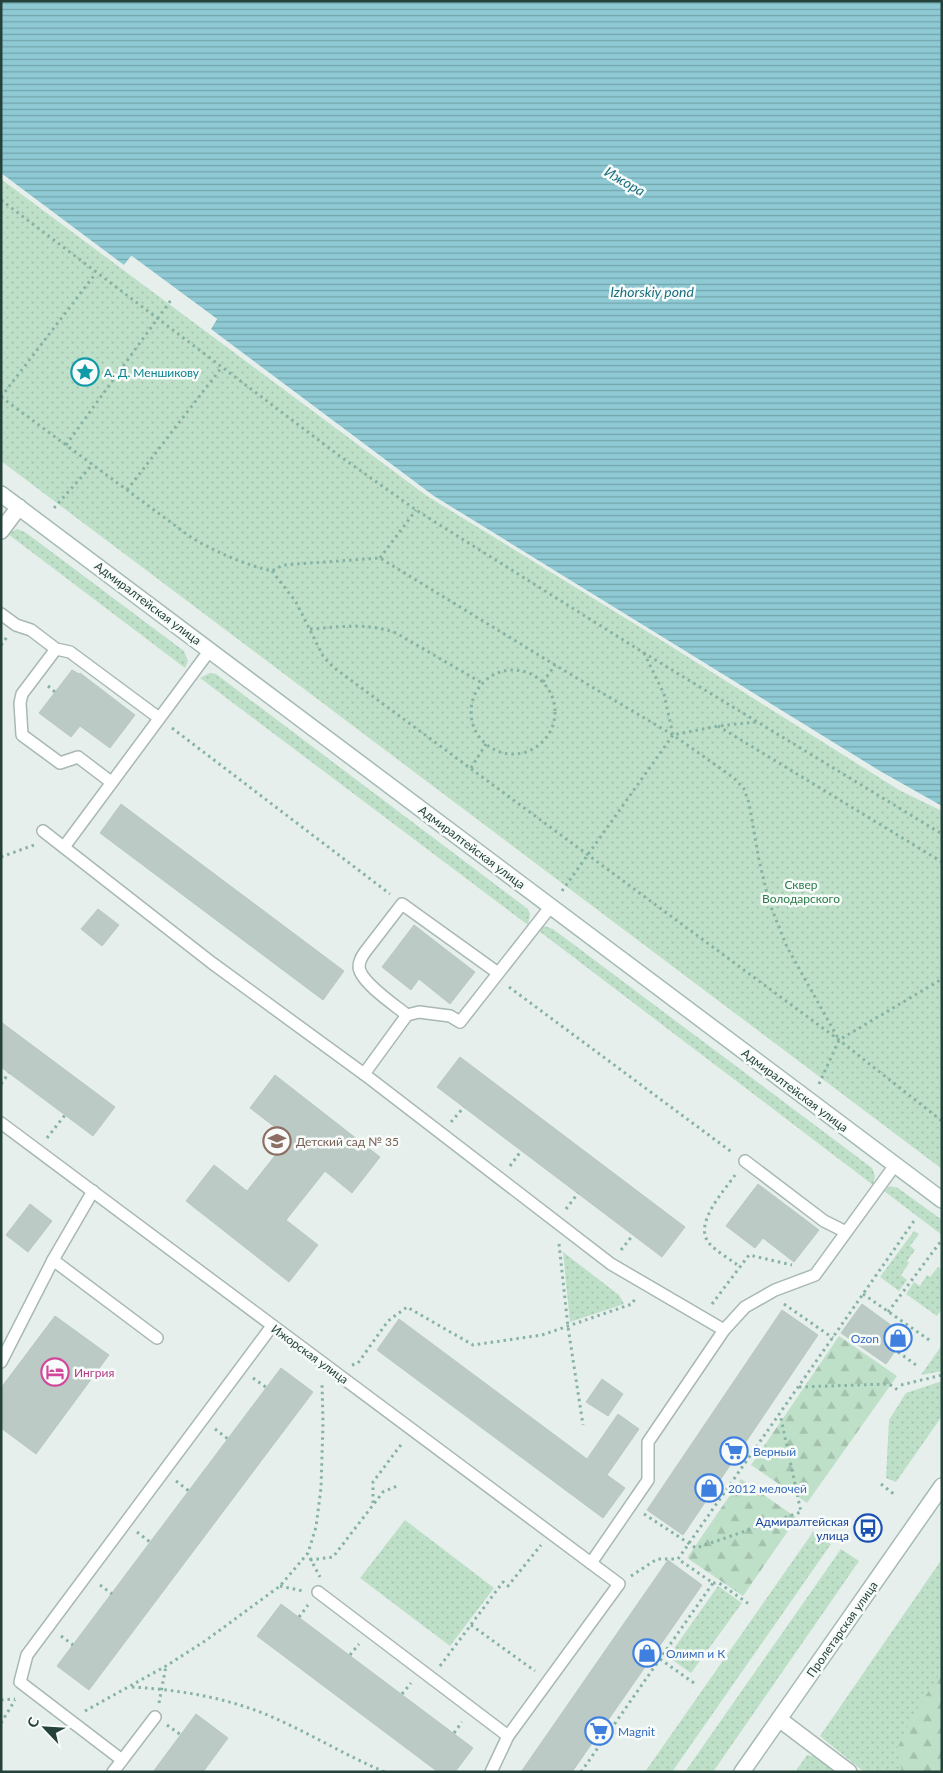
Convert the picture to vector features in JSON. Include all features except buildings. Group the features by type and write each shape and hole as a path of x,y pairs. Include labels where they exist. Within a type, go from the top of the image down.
{"street":[{"name":"Адмиралтейская улица","path":"1,494 942,1200"},
{"path":"1,531 19,507"},
{"name":"Пролетарская улица","path":"742,1772 942,1486"},
{"path":"779,1719 849,1772"}],"lane":[{"path":"1,614 16,625 31,630 56,649 70,652 159,718"},
{"path":"56,649 22,694 20,703 22,735 60,763 78,757 111,782"},
{"path":"64,847 210,650"},
{"path":"48,835 212,962 364,1074 611,1264 724,1330"},
{"path":"407,1015 368,982 359,967 365,952 402,904 498,973"},
{"path":"364,1074 407,1015 419,1012 450,1016 460,1022 551,906"},
{"name":"Ижорская улица","path":"1,1123 619,1584"},
{"path":"745,1161 824,1220 846,1232"},
{"path":"591,1563 648,1480 648,1442 724,1330 745,1307 769,1293 815,1275 895,1164"},
{"path":"1,1362 53,1260 93,1191"},
{"path":"53,1260 157,1338"},
{"path":"122,1760 20,1682 27,1655 272,1326"},
{"path":"491,1772 508,1736 619,1584"},
{"path":"318,1592 508,1736"},
{"path":"113,1772 155,1717"}],"path":[{"path":"1,200 337,454 416,510 644,653 942,834"},
{"path":"96,273 1,397 192,538 238,561 272,572 296,602 323,656 333,667 839,1040 942,1121"},
{"path":"66,445 171,300"},
{"path":"127,490 222,367"},
{"path":"54,508 93,464"},
{"path":"380,558 416,510"},
{"path":"272,572 284,565 380,558 673,735 734,778 744,789 750,803 759,860 769,902 787,947 839,1040"},
{"path":"310,628 365,625 381,627 396,632 482,683"},
{"path":"644,653 664,694 673,735"},
{"path":"543,682 555,665"},
{"path":"506,670 519,670 532,674 543,682 551,694 554,707 554,721 548,734 539,745 527,751 513,754 499,751 486,744 477,734 472,722 471,708 475,694 482,683 493,675 506,670"},
{"path":"159,718 402,904"},
{"path":"562,890 673,735 718,726 757,722"},
{"path":"718,726 942,862"},
{"path":"471,768 486,744"},
{"path":"1,857 48,835"},
{"path":"498,973 503,983 745,1161 712,1208 706,1219 705,1230 708,1243 740,1267"},
{"path":"820,1084 839,1040 942,979"},
{"path":"1,1084 9,1073"},
{"path":"556,1221 568,1327 583,1425"},
{"path":"678,1559 914,1221"},
{"path":"888,1312 940,1241"},
{"path":"702,1318 749,1254 817,1272"},
{"path":"69,1720 166,1666 213,1635 280,1586 308,1553 316,1527 321,1488 322,1377 358,1363 388,1321 407,1307 473,1345 542,1336 632,1304 644,1284"},
{"path":"769,1293 833,1338"},
{"path":"863,1294 932,1342"},
{"path":"898,1352 916,1365"},
{"path":"901,1385 942,1375"},
{"path":"799,1387 889,1384 898,1390"},
{"path":"630,1506 696,1548 801,1512 780,1414"},
{"path":"373,1504 373,1482 405,1439"},
{"path":"881,1484 895,1495"},
{"path":"310,1560 333,1557 383,1492 397,1486"},
{"path":"431,1678 503,1582 508,1586 536,1550 544,1543"},
{"path":"280,1586 307,1592 318,1592 320,1577 308,1553"},
{"path":"619,1584 657,1559 678,1559 713,1583 719,1583 749,1604"},
{"path":"581,1772 713,1583"},
{"path":"471,1625 533,1670 552,1675"},
{"path":"660,1659 694,1683"},
{"path":"155,1717 163,1689 166,1666"},
{"path":"130,1687 163,1689 212,1697 280,1720 385,1772"},
{"path":"1,1722 16,1699"}],"green space":[{"name":"Сквер Володарского","path":"1,179 427,496 899,790 942,811 942,1169 1,461"},
{"path":"17,529 25,532 184,651 188,661 185,668 8,534"},
{"path":"210,673 216,674 528,909 530,914 528,925 200,678"},
{"path":"544,926 553,929 872,1168 875,1176 873,1185 539,931"},
{"path":"890,1186 898,1188 942,1220 942,1235 884,1191"},
{"path":"914,1231 919,1234 910,1246 915,1250 907,1261 909,1263 901,1275 907,1280 899,1291 880,1277"},
{"path":"563,1252 619,1295 624,1304 570,1322"},
{"path":"938,1267 942,1270 942,1309 937,1316 906,1294 914,1282 920,1286 927,1275 930,1277"},
{"path":"839,1336 897,1376 807,1503 751,1465"},
{"path":"942,1345 942,1371 921,1375"},
{"path":"942,1381 942,1416 896,1482 886,1478 889,1420 906,1393"},
{"path":"741,1479 797,1518 743,1596 687,1558"},
{"path":"405,1520 494,1588 450,1646 360,1578"},
{"path":"813,1532 831,1544 672,1772 645,1772"},
{"path":"841,1549 859,1561 713,1772 685,1772"},
{"path":"942,1559 942,1772 864,1772 820,1736"},
{"path":"718,1586 742,1603 691,1673 668,1657"},
{"path":"942,1671 942,1772 902,1772 897,1749 913,1715"},
{"path":"807,1755 817,1757 838,1772 795,1772"}],"water":[{"name":"Izhorskiy pond","path":"1,1 942,1 942,806 880,771 434,496 211,329 217,319 131,256 124,265 1,173"}],"pier":[{"path":"132,256 217,319 211,329 209,327 214,319 132,259 126,267 124,265"}],"place":[{"name":"А. Д. Меншикову","path":"85,372"},
{"name":"Детский сад № 35","path":"277,1141"},
{"name":"Ozon","path":"898,1338"},
{"name":"Ингрия","path":"55,1372"},
{"name":"Верный","path":"734,1451"},
{"name":"2012 мелочей","path":"709,1488"},
{"name":"Адмиралтейская улица","path":"868,1528"},
{"name":"Олимп и К","path":"647,1653"},
{"name":"Magnit","path":"599,1731"}],"water label":[{"name":"Ижора","path":"625,181"}]}
